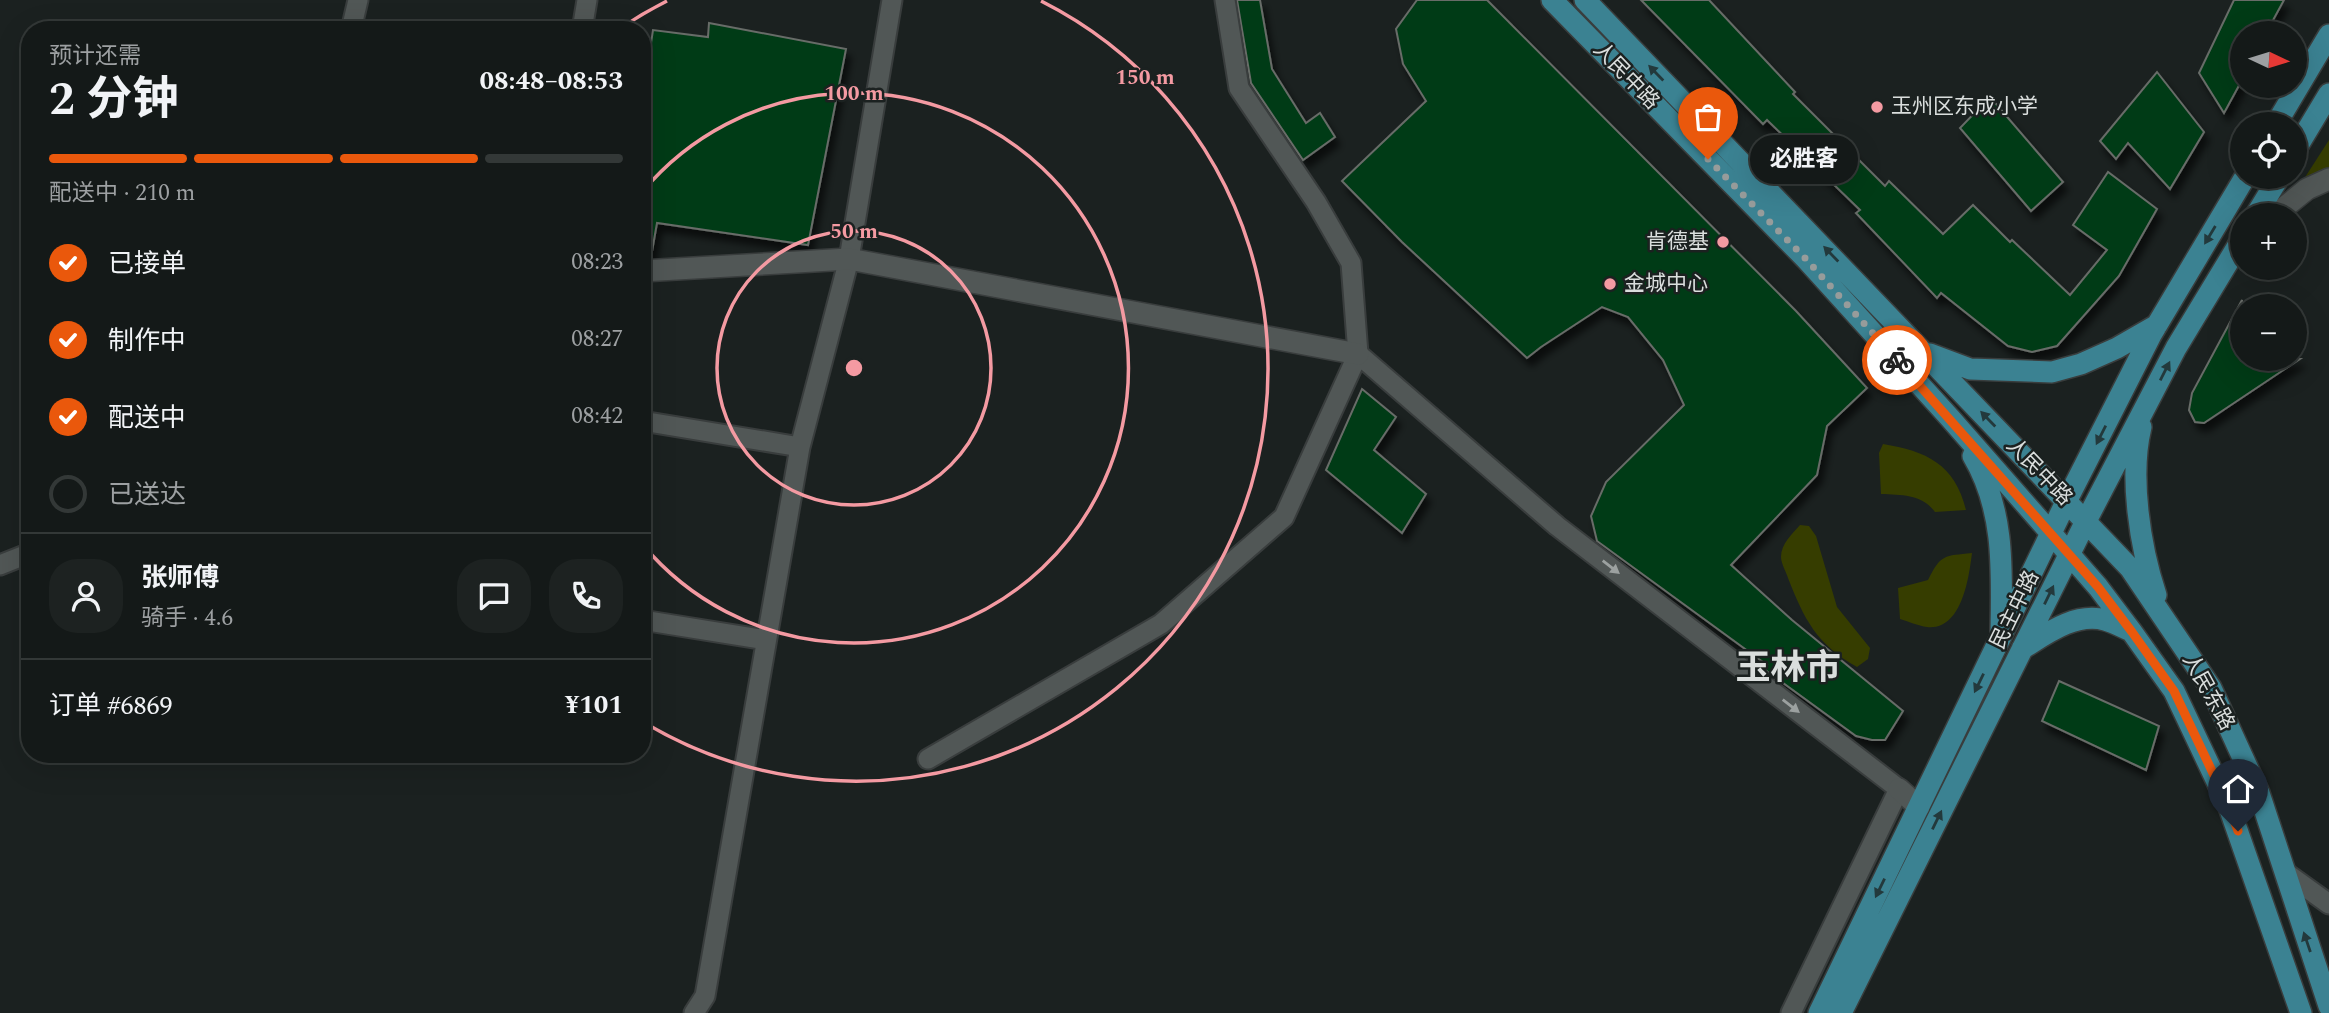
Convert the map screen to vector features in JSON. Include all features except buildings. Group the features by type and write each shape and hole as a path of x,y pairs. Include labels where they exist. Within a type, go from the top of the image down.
{"main road":[{"name":"人民中路","path":"1552,0 1805,258 2069,554"},
{"name":"人民中路","path":"1585,0 2086,521"},
{"path":"2283,112 2329,35"},
{"path":"2307,130 2329,94"},
{"name":"民主中路","path":"1819,1013 2067,502 2158,324 2238,189"},
{"name":"民主中路","path":"1841,1013 2086,521 2176,348 2230,260"},
{"path":"1924,352 1970,369 2052,372 2081,364 2118,348 2158,324"},
{"path":"2144,410 2138,446 2139,522 2149,574 2163,617"},
{"path":"1950,418 1983,472 1993,503 2002,558 2000,640"},
{"name":"人民东路","path":"2086,521 2130,568 2211,688 2259,793 2329,1006"},
{"name":"人民东路","path":"2069,554 2132,632 2174,691 2229,807 2301,1013"},
{"path":"2022,649 2059,626 2078,620 2103,619 2132,632"}],"street":[{"path":"353,21 358,0"},
{"path":"584,21 587,0"},
{"path":"694,1013 705,996 800,447 849,259 892,0"},
{"path":"928,759 1161,624 1284,517 1358,354 1351,263 1316,202 1240,88 1225,0"},
{"path":"2290,203 2307,189 2329,179"},
{"path":"651,270 849,259 1358,354 1557,526 1919,807"},
{"path":"651,422 800,447"},
{"path":"0,565 21,557"},
{"path":"651,621 766,640"},
{"path":"1791,1013 1899,789"},
{"path":"2286,873 2329,904"}],"green space":[{"path":"2329,140 2329,170 2307,180 2307,174"},
{"path":"1883,444 1913,451 1937,462 1954,481 1966,510 1935,512 1918,499 1881,494 1879,453"},
{"path":"1800,525 1809,526 1816,536 1837,607 1870,648 1868,659 1857,667 1832,650 1814,630 1800,606 1784,568 1781,557 1783,548"},
{"path":"1972,553 1962,600 1948,620 1939,626 1927,627 1900,619 1898,588 1928,580 1936,565 1944,558"}],"way so far":[{"path":"1708,159 1805,258 1897,360"}],"place":[{"name":"玉州区东成小学","path":"1877,107"},
{"name":"必胜客","path":"1708,159"},
{"name":"肯德基","path":"1723,242"},
{"name":"金城中心","path":"1610,284"}],"district":[{"name":"玉林市","path":"1788,668"}],"route":[{"path":"1897,360 2098,587 2132,632 2174,691 2238,831"}]}
